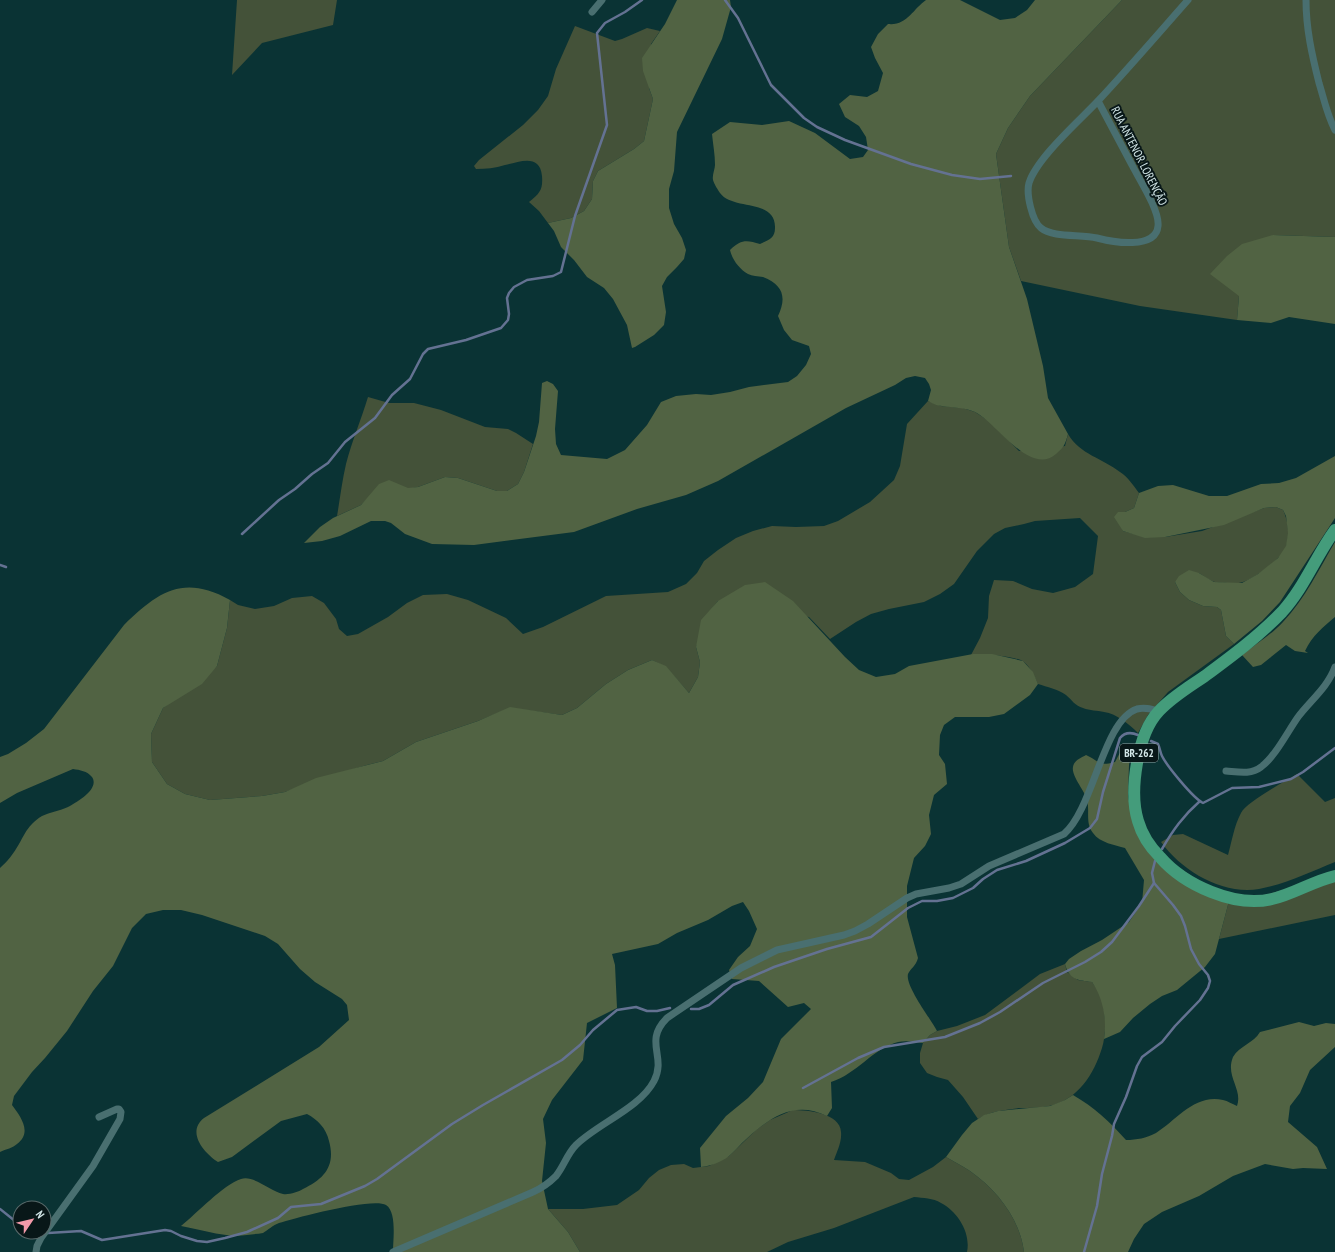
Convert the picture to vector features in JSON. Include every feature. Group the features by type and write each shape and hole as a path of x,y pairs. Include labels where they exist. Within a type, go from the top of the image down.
{"highway":[{"name":"BR-262","path":"1335,530 1296,593 1283,611 1237,652 1158,711 1148,729 1139,754 1134,789 1138,822 1144,837 1163,861 1195,885 1231,898 1244,900 1271,899 1335,876"}],"street":[{"path":"592,12 602,0"},
{"name":"RUA ANTENOR LORENÇÃO","path":"1098,101 1158,218 1156,232 1152,237 1146,240 1121,242 1089,236 1052,233 1040,228 1034,218 1028,192 1029,184 1037,167 1046,155 1098,101 1188,0"},
{"path":"1306,0 1309,44 1328,117 1335,130"},
{"path":"1226,771 1248,772 1261,767 1275,751 1299,715 1329,680 1335,668"},
{"path":"393,1252 533,1192 550,1182 575,1146 593,1131 626,1109 651,1086 658,1068 655,1043 656,1034 660,1025 667,1018 741,968 777,950 844,935 868,924 907,898 916,894 949,888 961,884 989,866 1064,834 1076,818 1088,795 1111,738 1120,723 1138,709 1147,708 1158,711"},
{"path":"36,1252 41,1238 80,1185 95,1161 120,1119 121,1112 117,1109 99,1117"}],"green space":[{"path":"237,0 337,0 333,25 262,43 232,75"},
{"path":"677,0 730,0 731,7 722,39 677,132 674,171 669,189 669,208 674,224 682,238 686,250 684,259 667,277 662,286 666,312 664,325 654,335 632,348 627,325 613,299 604,288 587,277 574,260 561,247 554,231 548,223 571,218 584,211 592,199 593,181 598,171 634,149 644,141 653,99 643,71 642,58 665,24"},
{"path":"926,0 960,0 1000,20 1015,18 1027,10 1035,0 1122,0 1030,96 1008,128 996,154 1009,247 1027,299 1043,366 1048,398 1068,434 1064,446 1056,454 1046,459 1035,459 1024,453 975,412 963,408 938,406 928,401 931,390 929,384 925,378 915,376 906,378 895,385 846,408 718,481 686,495 637,509 574,532 474,545 432,544 405,534 391,523 385,521 371,521 340,536 322,541 304,543 320,527 333,518 361,505 379,484 389,480 408,488 418,487 445,477 458,478 497,491 507,491 518,484 524,472 536,436 539,422 542,383 547,381 553,384 558,391 555,429 556,444 561,455 607,459 625,450 647,425 661,402 676,396 696,394 711,395 749,387 788,382 797,376 806,365 811,354 809,346 792,340 784,330 778,316 782,303 779,288 770,280 763,277 750,275 745,272 734,260 730,250 734,246 744,241 760,244 771,238 775,231 773,219 769,212 761,208 734,202 720,193 713,180 715,165 712,134 730,122 762,125 789,121 815,133 850,159 863,157 868,150 866,137 859,126 845,117 839,104 850,95 867,97 878,91 883,73 871,47 878,34 888,24 895,24 905,20"},
{"path":"1122,0 1335,0 1335,237 1273,235 1239,296 1237,320 1140,306 1021,281 1009,247 996,154 1008,128 1030,96"},
{"path":"575,26 615,41 647,28 660,31 651,44 649,88 653,99 644,141 634,149 598,171 593,181 592,199 584,211 571,218 548,223 539,211 529,202 538,194 542,185 542,176 537,164 522,161 487,169 476,169 474,166 479,160 523,125 538,110 548,96 556,69"},
{"path":"1273,235 1335,237 1335,324 1289,317 1271,323 1237,320 1239,296 1210,274 1227,256 1242,244"},
{"path":"368,397 389,403 414,403 441,410 485,427 508,429 516,433 533,444 524,472 518,484 507,491 497,491 458,478 445,477 418,487 369,497 361,505 337,516 346,464"},
{"path":"928,401 941,406 963,408 975,412 989,421 1019,451 1065,446 1068,434 1079,447 1114,467 1123,474 1139,493 1134,508 1125,512 1118,512 1123,531 1134,534 1165,537 1202,531 1264,508 1276,507 1283,510 1288,528 1286,547 1279,557 1249,580 1241,583 1215,582 1199,573 1175,582 1180,592 1189,600 1203,606 1217,607 1221,610 1226,636 1234,644 1168,692 1148,715 1138,733 1127,723 1114,715 1080,707 1063,693 1038,684 1029,667 1020,660 983,654 971,655 988,618 989,596 994,580 1013,581 1032,589 1053,593 1075,587 1093,574 1098,536 1080,518 1035,521 1005,528 994,534 977,551 954,584 940,594 924,602 871,614 830,639 809,617 718,601 714,606 696,647 700,662 698,677 689,693 666,667 652,660 628,670 606,684 577,708 562,715 510,708 478,721 416,742 383,761 337,774 285,792 262,796 210,800 185,794 167,784 152,762 151,734 163,708 217,666 227,628 230,600 238,605 255,609 274,606 292,598 312,596 324,603 336,619 339,629 347,636 358,634 388,617 407,603 423,595 447,594 468,600 506,618 523,634 543,627 606,596 668,592 686,584 697,573 704,561 736,538 753,531 772,526 824,526 838,521 870,502 894,480 900,466 907,424"},
{"path":"1335,456 1335,518 1280,602 1262,621 1234,644 1226,636 1221,610 1217,607 1203,606 1189,600 1180,592 1175,582 1179,576 1189,570 1199,573 1214,582 1242,583 1258,574 1278,558 1286,546 1288,533 1286,516 1283,510 1276,507 1264,508 1224,525 1165,537 1145,538 1123,531 1114,517 1118,512 1125,512 1134,508 1139,493 1158,486 1173,485 1209,496 1227,496 1261,484 1279,483 1296,478"},
{"path":"1335,542 1335,617 1314,636 1305,651 1308,653 1295,651 1286,645 1261,665 1253,667 1242,655 1274,631 1291,613 1311,584"},
{"path":"765,582 793,601 859,670 876,677 895,674 909,666 973,654 992,654 1023,661 1033,672 1038,684 1030,695 1004,714 989,717 955,717 944,725 940,735 939,755 945,764 947,784 934,795 929,815 931,834 925,846 914,858 907,886 907,917 918,958 908,974 908,979 914,994 937,1031 930,1035 923,1043 904,1041 889,1045 849,1073 831,1082 832,1108 827,1116 814,1111 802,1110 781,1114 761,1127 742,1143 733,1153 723,1160 701,1167 700,1148 726,1116 748,1098 763,1082 781,1039 811,1009 804,1003 788,1007 759,981 732,979 729,970 738,957 750,946 757,929 743,902 732,906 708,920 677,933 658,944 612,954 615,965 617,1008 587,1023 583,1060 552,1100 543,1119 546,1143 542,1181 548,1209 568,1232 580,1252 393,1252 394,1227 392,1214 386,1205 378,1203 351,1206 316,1213 279,1223 263,1233 239,1236 222,1235 181,1226 218,1193 241,1179 246,1178 257,1181 285,1194 301,1190 317,1181 322,1176 329,1165 331,1158 329,1141 326,1132 321,1125 307,1114 281,1121 232,1157 218,1162 207,1153 199,1142 197,1130 199,1124 204,1118 319,1047 349,1020 347,1005 342,999 315,982 300,969 278,944 265,936 202,915 181,910 163,910 146,914 132,928 113,966 93,991 67,1031 32,1072 14,1096 12,1105 24,1124 24,1134 22,1139 15,1145 0,1152 0,868 13,854 26,831 35,821 48,813 65,808 77,802 86,795 93,786 94,782 88,773 73,769 17,793 0,803 0,757 26,743 44,729 124,625 148,604 172,590 185,588 198,588 213,592 230,600 227,628 217,666 202,684 163,708 151,734 152,762 167,784 185,794 210,800 262,796 285,792 316,778 383,761 416,742 478,721 510,707 562,715 577,708 606,684 628,670 652,660 666,666 689,693 698,677 700,662 696,647 701,620 718,601 745,585"},
{"path":"1126,744 1133,745 1129,765 1128,796 1130,806 1145,845 1229,901 1215,954 1205,967 1177,990 1162,996 1150,1004 1133,1018 1120,1032 1104,1039 1105,1024 1103,1009 1096,988 1092,982 1078,980 1072,976 1065,964 1069,959 1081,951 1102,940 1129,922 1142,903 1144,880 1125,848 1112,845 1100,839 1093,833 1088,821 1087,800 1074,775 1073,767 1076,761 1086,755 1102,764 1115,762"},
{"path":"1297,774 1325,802 1335,798 1335,862 1279,884 1259,889 1245,890 1231,888 1204,879 1180,862 1161,842 1173,835 1183,834 1228,855 1233,834 1244,808"},
{"path":"1335,876 1335,915 1219,939 1229,901 1238,902"},
{"path":"1065,964 1067,972 1078,980 1092,982 1098,991 1103,1005 1105,1020 1104,1042 1099,1058 1089,1076 1076,1092 1059,1103 1045,1107 997,1111 978,1119 963,1097 948,1080 927,1073 920,1063 920,1053 923,1043 930,1035 937,1031 957,1026 985,1015 1040,974"},
{"path":"1299,1022 1314,1026 1326,1023 1335,1024 1335,1047 1310,1070 1300,1093 1290,1106 1288,1122 1317,1147 1327,1169 1293,1169 1265,1164 1233,1176 1199,1196 1162,1212 1144,1224 1134,1239 1128,1252 1024,1252 1018,1228 1006,1206 998,1196 970,1171 946,1157 972,1123 984,1115 998,1111 1050,1106 1073,1095 1101,1115 1126,1140 1134,1140 1156,1133 1186,1109 1203,1101 1213,1099 1223,1100 1237,1106 1238,1094 1231,1070 1233,1057 1260,1032"},
{"path":"793,1110 815,1112 835,1121 841,1132 841,1139 834,1160 865,1162 891,1173 899,1179 909,1180 933,1167 946,1157 964,1167 989,1187 1006,1206 1018,1228 1024,1252 967,1252 967,1238 958,1217 941,1203 928,1198 914,1197 834,1228 788,1242 767,1252 580,1252 568,1232 548,1209 583,1209 617,1205 639,1190 649,1178 659,1170 671,1165 684,1164 693,1168 709,1166 729,1156 756,1130 770,1120"}],"waterway":[{"path":"242,534 279,500 328,463 345,442 375,418 392,395 410,379 423,354 428,349 466,340 501,328 508,320 509,314 507,298 514,287 527,280 553,276 561,272 575,216 607,125 597,33 605,23 625,12 642,0"},
{"path":"725,0 738,18 771,85 804,118 817,127 845,140 911,164 952,175 980,179 1011,176"},
{"path":"0,565 6,567"},
{"path":"691,1009 699,1009 709,1005 733,985 774,967 827,949 871,937 908,908 922,901 937,901 953,898 973,888 997,870 1026,861 1065,843 1090,828 1097,819 1103,792 1120,738 1128,733 1138,735"},
{"path":"1151,741 1158,744 1162,756 1169,767 1187,789 1203,803 1232,788 1259,787 1291,779 1335,748"},
{"path":"1162,849 1188,812 1200,801"},
{"path":"1084,1252 1097,1206 1102,1174 1114,1124 1126,1097 1137,1066 1142,1057 1162,1042 1200,1000 1208,988 1210,981 1208,975 1199,964 1191,949 1181,916 1154,883 1152,873 1155,861"},
{"path":"803,1088 858,1058 884,1047 945,1037 980,1023 1000,1012 1043,983 1085,962 1101,952 1112,942 1154,883"},
{"path":"52,1233 81,1231 102,1240 165,1230 197,1241 207,1242 247,1232 278,1218 291,1207 321,1204 365,1186 377,1179 452,1124 562,1060 580,1045 593,1030 617,1010 636,1007 647,1011 657,1011 670,1008"},
{"path":"0,1209 12,1219"}]}
